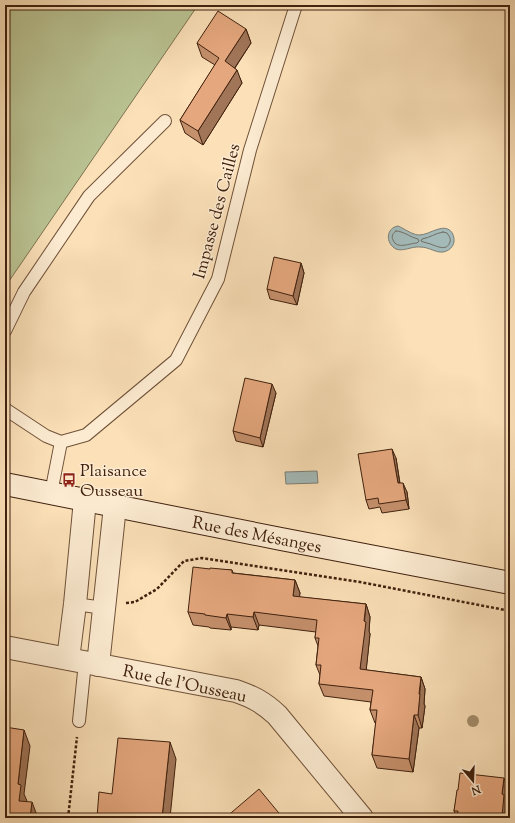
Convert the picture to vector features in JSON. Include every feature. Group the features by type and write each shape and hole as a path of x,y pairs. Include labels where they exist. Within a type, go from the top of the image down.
{"street":[{"name":"Rue des Mésanges","path":"5,484 510,583"},
{"path":"84,662 75,604 85,500"},
{"path":"84,662 104,608 115,506"},
{"name":"Rue de l'Ousseau","path":"5,647 236,691 251,697 266,705 277,715 362,818"}],"lane":[{"name":"Impasse des Cailles","path":"61,442 86,435 176,360 218,279 250,150 296,5"},
{"path":"5,331 24,292 89,196 165,121"},
{"path":"5,409 46,436 61,442 51,493"},
{"path":"75,604 104,608"},
{"path":"79,721 84,662"}],"path":[{"path":"104,608 135,602 157,588 184,561 202,558 360,582 510,611"},
{"path":"68,818 79,721"}],"green space":[{"path":"5,5 198,5 5,287"}],"water":[{"path":"398,226 410,233 418,235 445,228 452,233 454,242 449,250 443,252 420,247 399,250 392,246 388,236 394,227"},
{"path":"317,471 318,483 286,484 285,472"}],"building":[{"path":"218,11 246,29 225,61 237,70 198,131 180,120 219,58 197,43"},
{"path":"274,257 301,263 293,296 267,289"},
{"path":"245,378 272,384 260,438 233,431"},
{"path":"392,449 398,483 403,483 406,500 379,504 378,498 366,500 358,454"},
{"path":"193,567 232,570 232,573 295,580 293,596 366,604 364,621 366,622 360,669 421,677 418,715 414,715 409,759 372,755 377,710 370,710 373,690 319,684 321,665 316,665 319,638 315,638 317,620 254,612 253,617 227,614 226,618 188,612"},
{"path":"5,727 24,730 18,784 21,785 19,801 32,802 30,818 5,818"},
{"path":"118,738 170,742 162,818 93,818 97,817 99,792 112,794"},
{"path":"460,773 504,778 502,816 499,816 499,818 457,818 458,811 454,811"},
{"path":"259,789 283,818 225,818"}],"place":[{"name":"Plaisance Ousseau","path":"69,480"}]}
